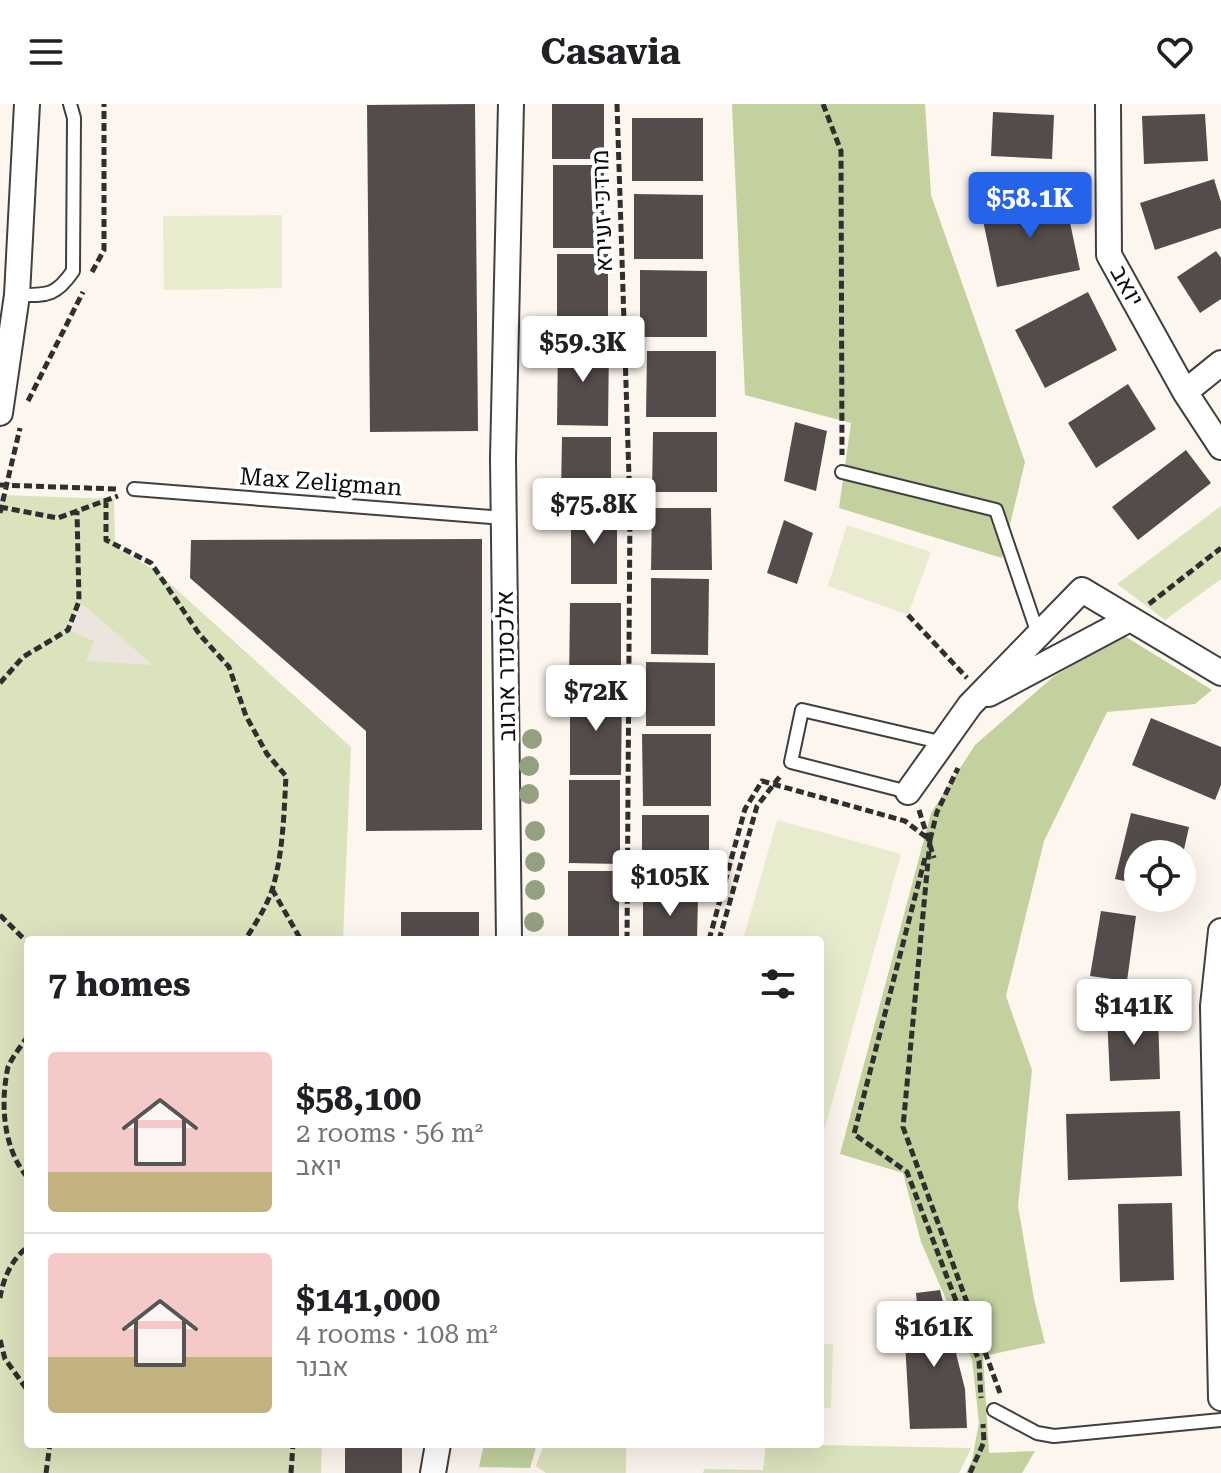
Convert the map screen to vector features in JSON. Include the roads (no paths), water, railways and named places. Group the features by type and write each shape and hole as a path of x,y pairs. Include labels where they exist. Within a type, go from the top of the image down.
{"street":[{"path":"12,410 17,295 9,262 27,104"},
{"name":"אלכסנדר ארגוב","path":"509,936 503,458 511,104"},
{"name":"יואב","path":"1108,104 1109,255 1185,392 1221,447"},
{"path":"1185,392 1221,363"},
{"path":"908,792 954,749 975,699 1082,590 1221,673"},
{"path":"975,699 1128,620"},
{"path":"1221,931 1213,1006 1221,1398"},
{"path":"433,1473 437,1448"}],"lane":[{"path":"17,295 42,295 61,288 73,271 74,118 70,104"},
{"path":"842,472 996,510 1038,634"},
{"name":"Max Zeligman","path":"134,489 504,518"},
{"path":"908,792 791,762 802,710 954,749"},
{"path":"988,1408 1037,1433 1054,1436 1221,1420"}]}
